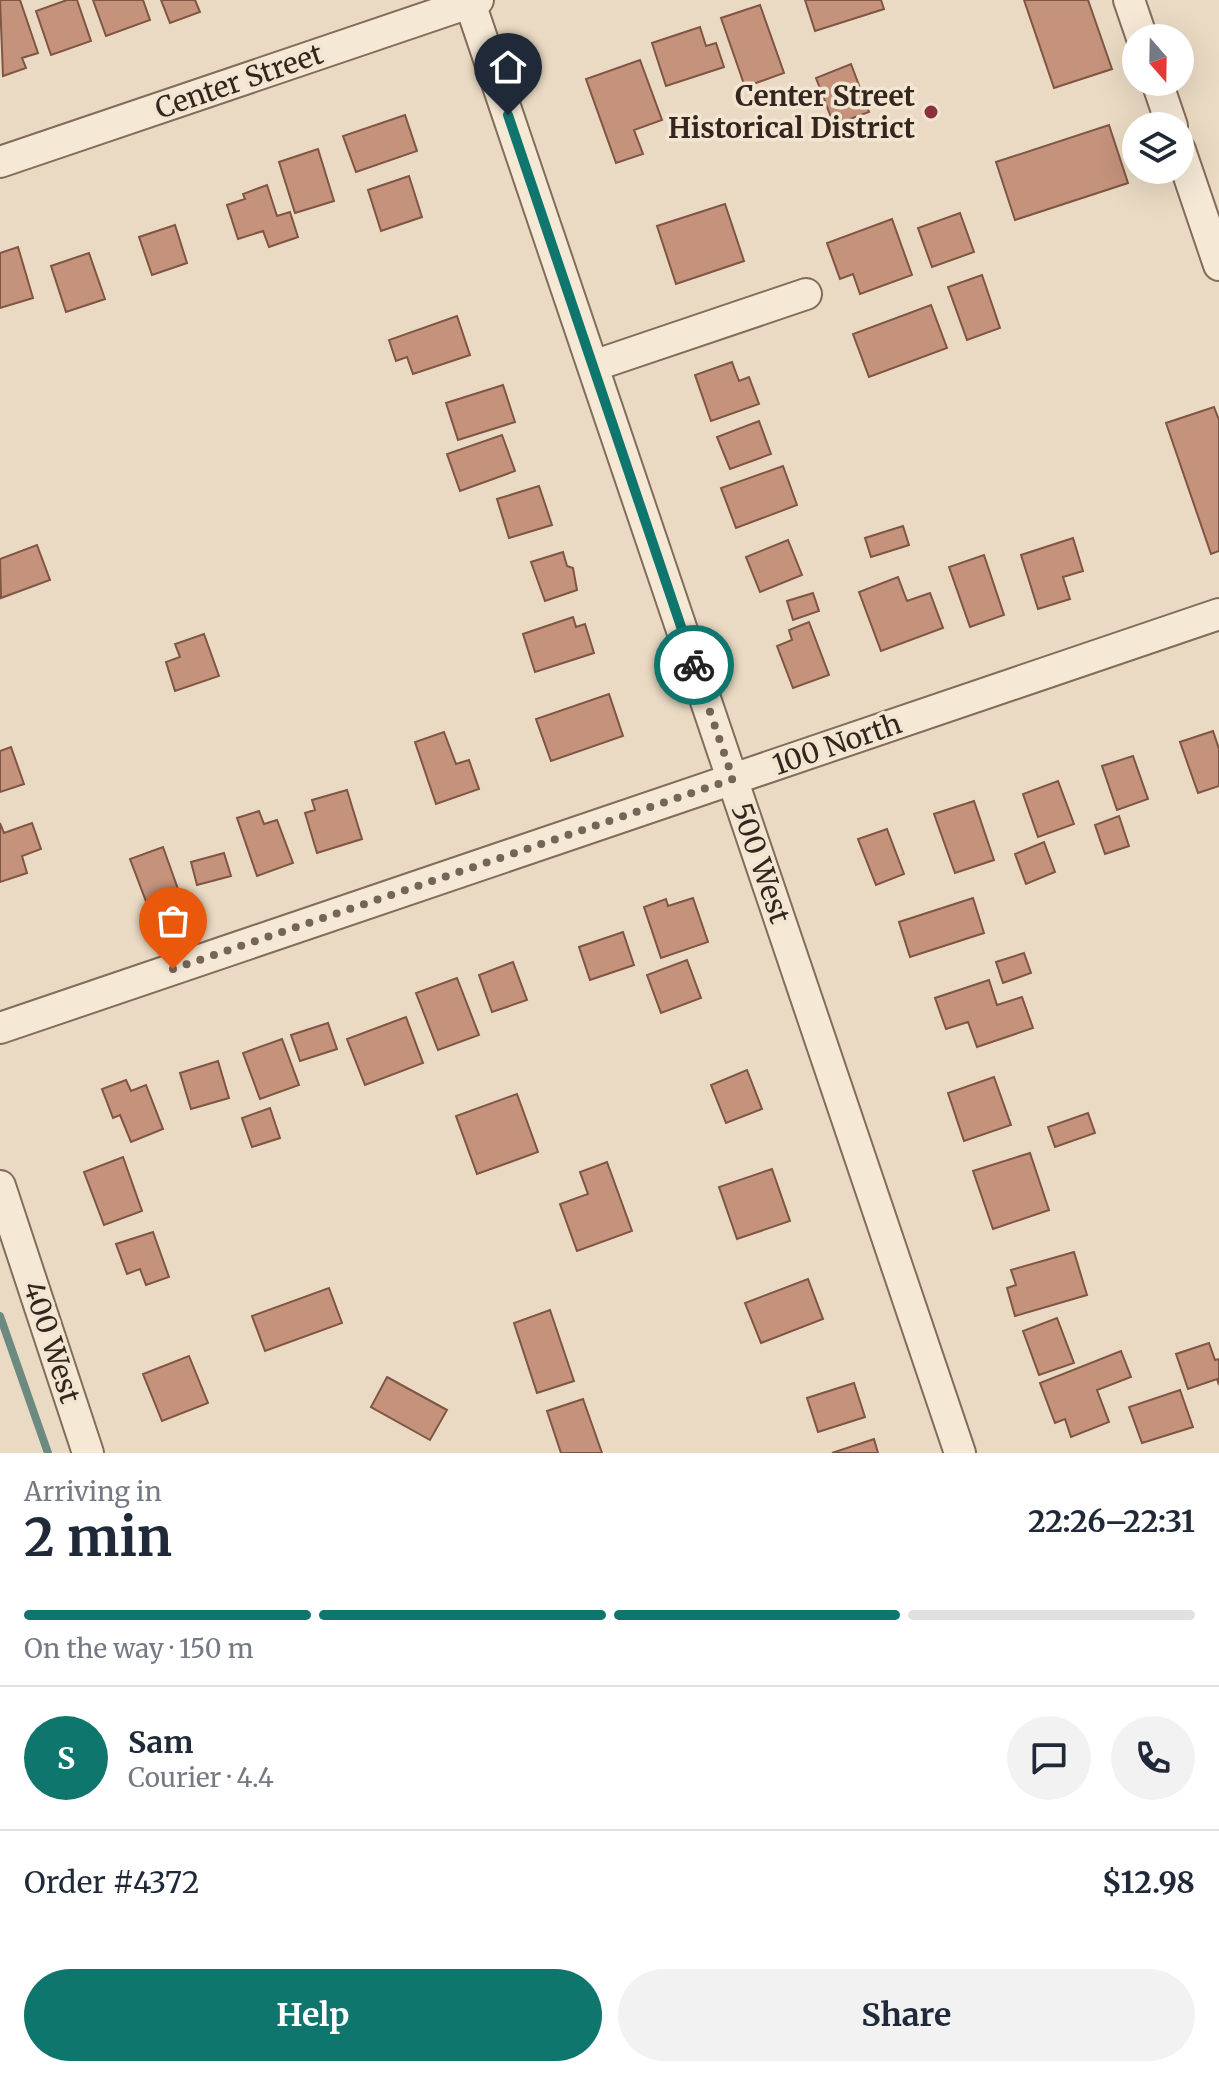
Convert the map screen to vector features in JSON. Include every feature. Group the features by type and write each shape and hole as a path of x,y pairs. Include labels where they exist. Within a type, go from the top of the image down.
{"street":[{"path":"1129,0 1137,24"},
{"name":"Center Street","path":"0,162 472,1"},
{"name":"500 West","path":"472,1 960,1453"},
{"path":"1192,184 1219,265"},
{"path":"593,366 806,294"},
{"name":"100 North","path":"0,1028 1219,614"},
{"name":"400 West","path":"0,1186 88,1453"}],"building":[{"path":"0,0 20,0 38,53 22,58 26,68 3,76"},
{"path":"67,0 77,0 91,41 51,55 36,11"},
{"path":"93,0 143,0 150,20 106,36"},
{"path":"161,0 195,0 200,12 170,23"},
{"path":"805,0 881,0 884,9 815,31"},
{"path":"1024,0 1088,0 1112,69 1054,88"},
{"path":"760,5 784,73 745,87 721,18"},
{"path":"700,27 706,46 716,43 724,67 666,86 652,43"},
{"path":"640,60 662,120 634,130 643,154 616,163 586,79"},
{"path":"851,64 869,112 834,125 816,78"},
{"path":"405,115 417,151 356,172 343,136"},
{"path":"1109,125 1122,165 1122,184 1125,184 1015,220 996,162"},
{"path":"318,149 334,201 295,213 279,162"},
{"path":"409,176 422,217 381,231 368,190"},
{"path":"267,185 277,216 290,212 298,237 269,247 263,231 238,239 227,205 245,199 243,194"},
{"path":"725,204 744,261 676,284 657,226"},
{"path":"960,213 974,252 932,267 918,228"},
{"path":"892,219 912,275 860,294 853,274 840,279 827,243"},
{"path":"175,225 187,263 152,275 139,237"},
{"path":"18,247 33,298 0,308 0,253"},
{"path":"89,253 105,299 66,312 51,266"},
{"path":"982,275 1000,328 967,340 948,287"},
{"path":"931,305 947,348 869,377 853,334"},
{"path":"457,316 470,355 413,374 407,357 396,361 389,340"},
{"path":"732,362 739,381 749,377 759,404 711,421 695,375"},
{"path":"503,385 515,422 458,440 446,403"},
{"path":"1214,407 1219,420 1219,551 1211,554 1166,423"},
{"path":"759,421 771,454 730,469 717,437"},
{"path":"502,435 515,471 460,491 447,454"},
{"path":"783,466 797,505 736,528 721,488"},
{"path":"539,486 552,525 509,538 497,499"},
{"path":"903,526 909,545 871,557 865,538"},
{"path":"1073,538 1083,571 1063,577 1070,599 1038,609 1021,555"},
{"path":"788,540 802,575 760,592 746,557"},
{"path":"37,545 50,580 1,598 0,559"},
{"path":"563,552 567,566 573,568 577,590 545,601 531,562"},
{"path":"984,555 1004,615 970,627 949,567"},
{"path":"898,577 907,601 930,593 943,628 881,651 859,592"},
{"path":"813,593 819,611 793,620 787,601"},
{"path":"573,617 576,627 585,624 594,653 535,672 523,634"},
{"path":"809,622 829,675 793,688 777,646 792,640 789,630"},
{"path":"204,634 219,676 175,691 166,662 180,657 175,644"},
{"path":"609,694 623,736 551,761 536,719"},
{"path":"1213,731 1219,749 1219,786 1198,793 1180,742"},
{"path":"444,732 456,764 469,760 479,789 436,804 415,742"},
{"path":"11,747 24,784 0,792 0,751"},
{"path":"1133,756 1148,799 1117,810 1102,766"},
{"path":"1058,781 1074,824 1038,837 1023,794"},
{"path":"347,790 362,839 317,853 305,813 315,810 312,800"},
{"path":"974,801 994,860 955,873 934,814"},
{"path":"259,811 264,824 277,820 293,863 257,876 237,818"},
{"path":"1119,816 1129,846 1105,854 1095,825"},
{"path":"0,823 4,833 32,823 41,849 22,856 27,873 0,882"},
{"path":"887,829 904,874 876,885 858,839"},
{"path":"1044,842 1055,872 1026,884 1015,854"},
{"path":"163,847 179,892 147,904 130,859"},
{"path":"224,853 231,876 197,885 191,862"},
{"path":"693,898 708,942 661,958 644,907 666,899 668,906"},
{"path":"973,898 984,933 910,957 899,922"},
{"path":"623,932 634,965 590,980 579,947"},
{"path":"1024,953 1031,973 1003,983 996,962"},
{"path":"687,960 701,998 661,1013 647,975"},
{"path":"513,962 527,1000 492,1012 479,975"},
{"path":"457,978 479,1035 438,1050 416,993"},
{"path":"989,980 997,1005 1022,997 1033,1028 977,1047 968,1022 946,1029 935,998"},
{"path":"406,1017 423,1063 365,1085 347,1039"},
{"path":"328,1023 337,1049 300,1061 291,1035"},
{"path":"282,1039 299,1085 260,1099 243,1053"},
{"path":"218,1061 229,1098 191,1109 180,1073"},
{"path":"747,1070 762,1109 726,1123 711,1085"},
{"path":"994,1077 1011,1125 964,1141 948,1093"},
{"path":"126,1080 131,1091 146,1085 163,1129 131,1142 120,1115 113,1118 102,1089"},
{"path":"517,1094 538,1152 477,1174 456,1116"},
{"path":"270,1108 280,1138 252,1147 242,1118"},
{"path":"1088,1113 1095,1133 1055,1147 1048,1127"},
{"path":"1030,1153 1049,1210 993,1229 973,1171"},
{"path":"123,1157 142,1211 104,1225 84,1172"},
{"path":"607,1162 632,1231 577,1251 560,1204 588,1194 580,1172"},
{"path":"772,1169 790,1221 737,1239 719,1187"},
{"path":"153,1232 169,1277 146,1285 140,1269 127,1274 116,1244"},
{"path":"1074,1252 1087,1295 1015,1316 1007,1288 1016,1285 1011,1270"},
{"path":"808,1279 823,1319 761,1343 745,1303"},
{"path":"329,1288 342,1323 265,1351 252,1316"},
{"path":"550,1310 574,1381 537,1393 514,1323"},
{"path":"1057,1318 1074,1363 1039,1375 1023,1331"},
{"path":"1209,1343 1215,1360 1219,1359 1219,1385 1217,1379 1188,1389 1176,1354"},
{"path":"1121,1351 1131,1377 1097,1390 1109,1422 1071,1437 1065,1419 1055,1423 1040,1383"},
{"path":"189,1356 208,1403 162,1421 143,1374"},
{"path":"387,1377 447,1410 430,1440 371,1407"},
{"path":"854,1383 865,1417 818,1432 807,1398"},
{"path":"1180,1390 1193,1427 1142,1443 1129,1407"},
{"path":"583,1399 602,1453 561,1453 547,1411"},
{"path":"874,1439 878,1453 832,1453"}],"waterway":[{"path":"0,1316 48,1453"}],"way so far":[{"path":"173,969 733,779 694,665"}],"place":[{"name":"Center Street Historical District","path":"931,112"}],"route":[{"path":"508,115 694,665"}]}
